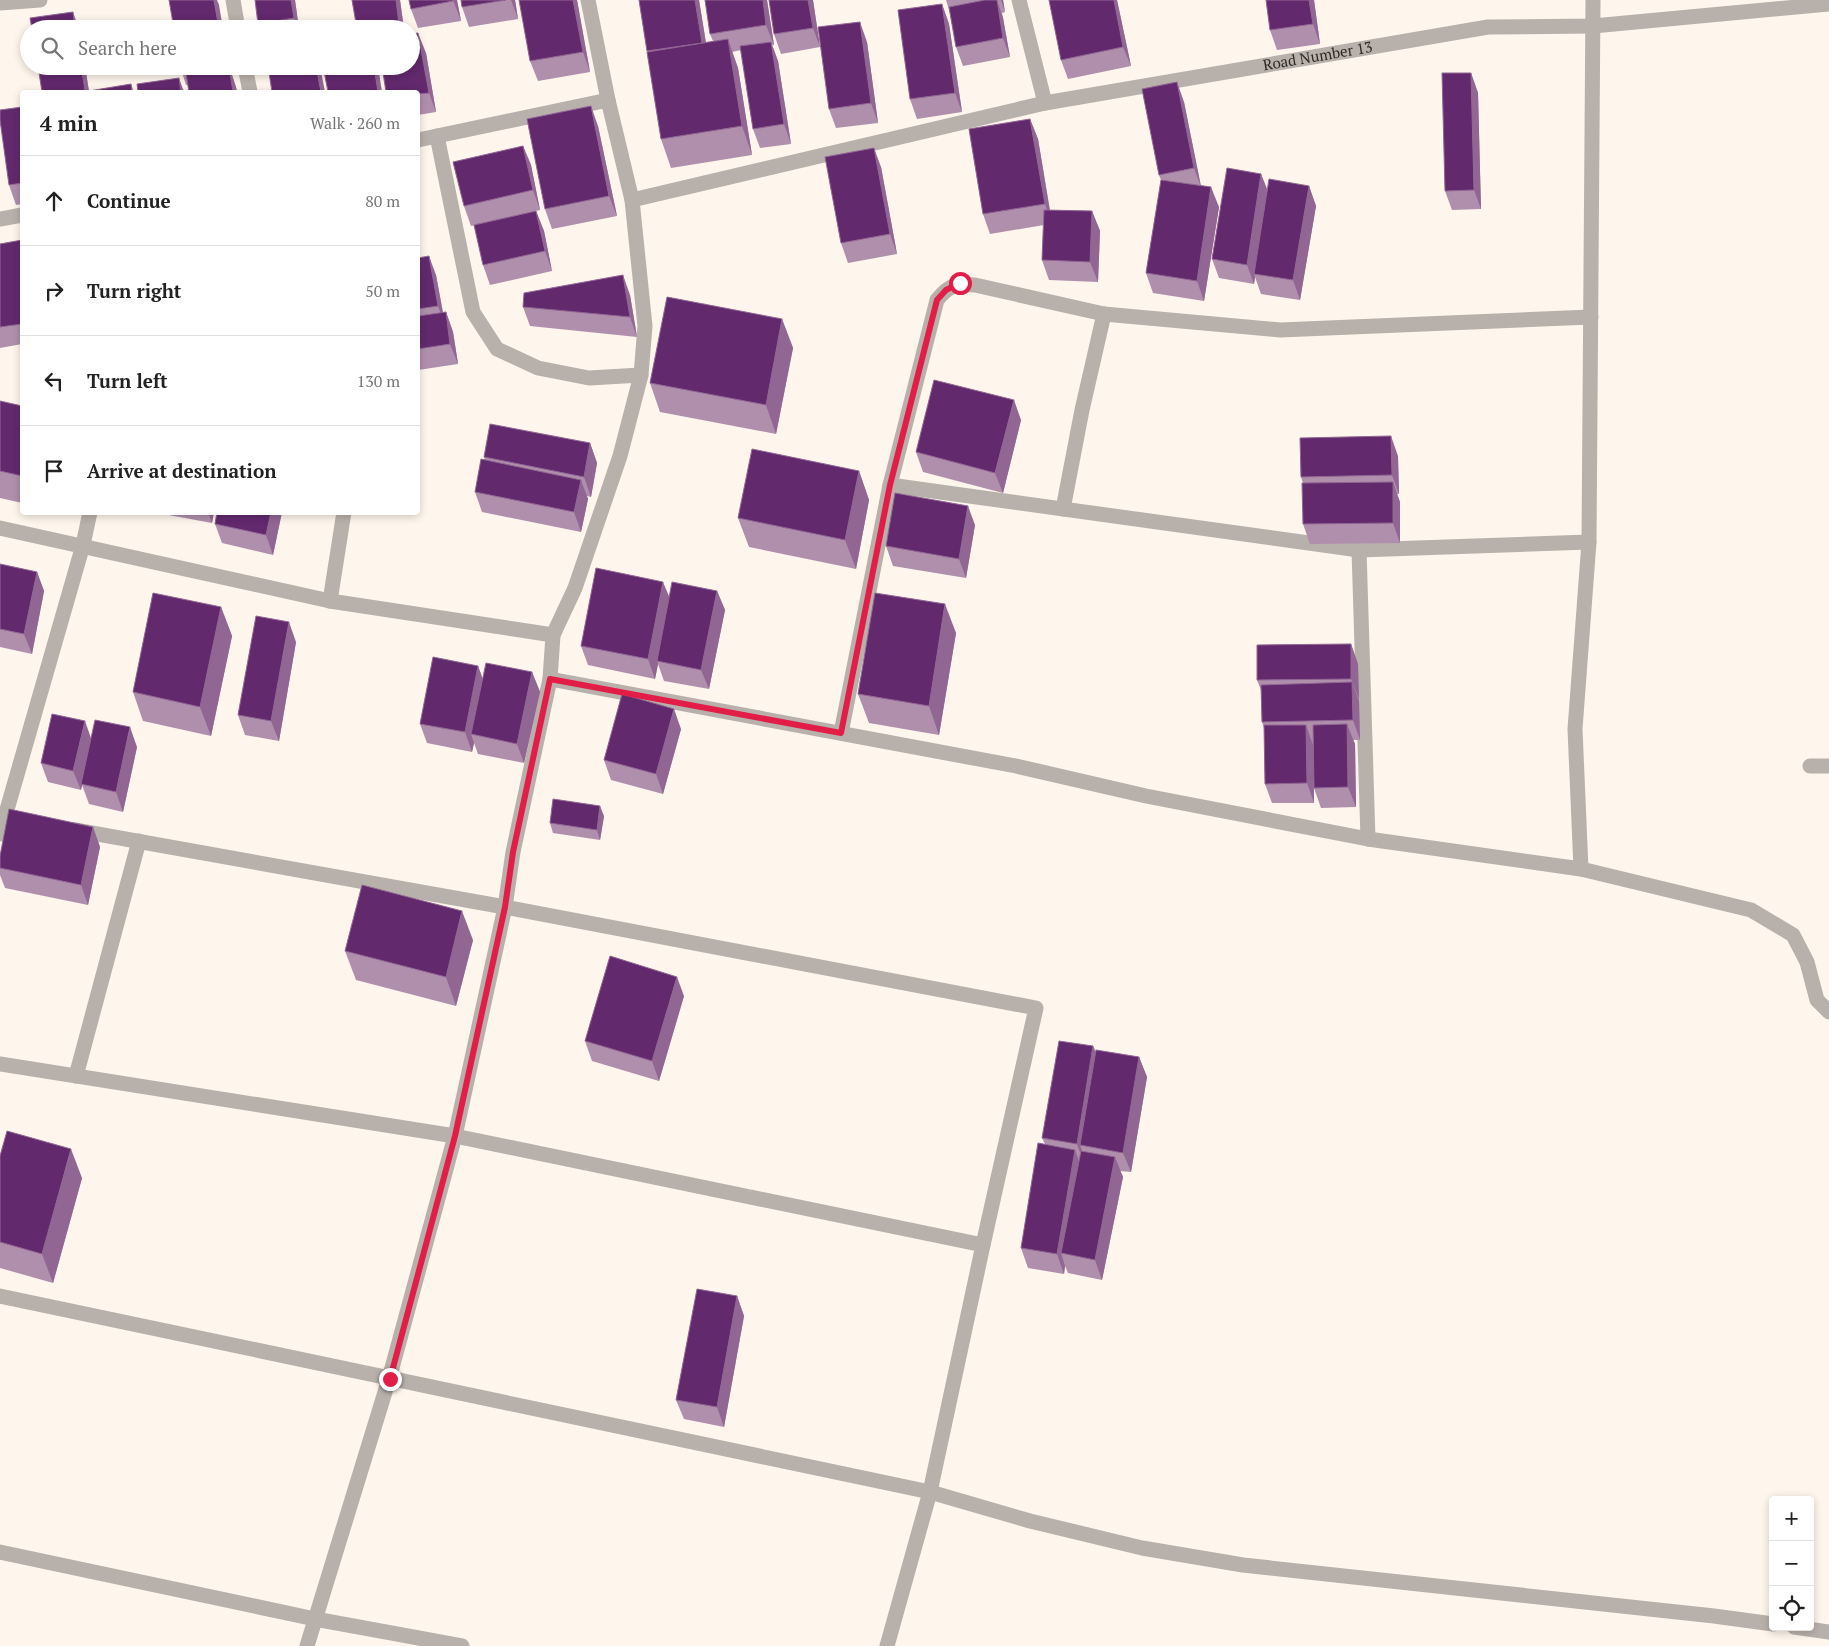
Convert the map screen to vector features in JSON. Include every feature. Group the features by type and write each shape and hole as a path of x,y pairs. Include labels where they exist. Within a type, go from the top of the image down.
{"street":[{"path":"0,3 40,0"},
{"path":"233,0 236,20"},
{"path":"307,1646 390,1379 455,1136 505,907 513,852 550,679 553,635 575,588 620,456 641,375 645,326 632,200 608,100 588,0"},
{"path":"1019,0 1044,103"},
{"path":"1581,869 1575,728 1589,542 1593,0"},
{"name":"Road Number 13","path":"632,200 1044,103 1488,27 1593,26 1829,4"},
{"path":"247,75 250,90"},
{"path":"420,140 608,100"},
{"path":"437,136 473,312 497,349 538,368 589,378 641,375"},
{"path":"0,218 20,215"},
{"path":"841,733 890,485 937,300 946,290 960,283 1104,314 1280,330 1591,317"},
{"path":"1063,509 1082,410 1104,314"},
{"path":"890,485 1359,550 1589,542"},
{"path":"0,834 2,816 83,545 89,515"},
{"path":"330,601 344,515"},
{"path":"0,528 330,601 553,635"},
{"path":"1359,550 1368,839"},
{"path":"550,679 1016,766 1146,796 1368,839 1581,869 1751,910 1792,935 1807,962 1817,1000 1829,1012"},
{"path":"1810,766 1829,766"},
{"path":"2,816 43,824"},
{"path":"62,827 505,907 1036,1008 930,1492 887,1646"},
{"path":"76,1076 139,841"},
{"path":"0,1064 455,1136 983,1245"},
{"path":"0,1296 930,1492 1030,1521 1133,1546 1243,1565 1769,1623"},
{"path":"0,1552 315,1619 462,1646"},
{"path":"1814,1630 1829,1632"}],"building":[{"path":"169,0 214,0 217,20 172,20"},
{"path":"255,0 291,0 294,18 258,20"},
{"path":"352,0 396,0 398,20 355,20"},
{"path":"409,0 453,0 453,1 411,9"},
{"path":"461,0 506,0 462,7"},
{"path":"519,0 573,0 583,52 530,61"},
{"path":"639,0 695,0 702,43 647,51"},
{"path":"705,0 763,0 766,25 710,34"},
{"path":"769,0 808,0 813,28 774,34"},
{"path":"985,0 997,0 1003,38 956,47 949,7"},
{"path":"1049,0 1114,0 1123,47 1061,60"},
{"path":"1266,0 1309,0 1313,24 1270,30"},
{"path":"942,4 955,93 910,99 898,10"},
{"path":"73,12 74,20 30,20 30,18"},
{"path":"860,22 871,103 829,109 818,27"},
{"path":"728,39 742,126 661,139 647,52"},
{"path":"771,42 784,124 753,129 740,46"},
{"path":"420,44 429,93 420,94 420,90 386,90 383,75 420,75"},
{"path":"1442,73 1471,73 1474,190 1445,191"},
{"path":"39,75 82,75 85,90 42,90"},
{"path":"186,75 230,75 233,90 189,90"},
{"path":"269,75 318,75 321,90 272,90"},
{"path":"325,75 375,75 378,90 328,90"},
{"path":"179,78 181,90 138,90 137,84"},
{"path":"1177,82 1194,168 1159,175 1142,89"},
{"path":"131,84 132,90 95,90"},
{"path":"591,106 609,196 545,209 527,119"},
{"path":"20,107 20,183 9,185 0,110"},
{"path":"1030,119 1045,204 983,214 969,129"},
{"path":"523,146 533,190 464,206 453,162"},
{"path":"874,148 890,234 841,243 825,157"},
{"path":"1227,168 1261,174 1247,265 1212,259"},
{"path":"1269,179 1309,186 1293,280 1254,274"},
{"path":"1161,180 1211,187 1197,281 1146,273"},
{"path":"1044,210 1092,211 1090,262 1042,260"},
{"path":"536,211 545,251 483,265 474,225"},
{"path":"20,240 20,324 0,327 0,244"},
{"path":"429,256 438,306 420,309 420,258"},
{"path":"623,275 630,317 523,307 524,293"},
{"path":"667,297 782,319 766,405 650,383"},
{"path":"446,312 450,344 420,349 420,316"},
{"path":"934,380 1014,400 995,473 916,452"},
{"path":"0,401 20,406 20,476 0,471"},
{"path":"490,424 590,443 584,477 484,457"},
{"path":"1391,436 1392,475 1301,477 1300,438"},
{"path":"752,449 859,471 845,540 738,518"},
{"path":"481,459 581,480 574,512 475,492"},
{"path":"1393,482 1393,523 1303,524 1302,483"},
{"path":"895,493 968,506 959,559 886,546"},
{"path":"216,515 270,515 266,535 215,524"},
{"path":"0,564 37,572 24,634 0,629"},
{"path":"596,568 663,582 648,659 581,646"},
{"path":"672,582 717,591 701,670 657,661"},
{"path":"153,593 221,607 200,707 133,692"},
{"path":"875,593 945,604 929,706 858,694"},
{"path":"256,616 289,622 271,721 238,715"},
{"path":"1351,644 1351,679 1257,680 1257,645"},
{"path":"433,657 478,666 465,732 420,724"},
{"path":"486,663 532,672 517,744 471,734"},
{"path":"1352,682 1353,720 1262,722 1261,685"},
{"path":"622,694 674,709 656,774 604,760"},
{"path":"52,714 85,721 73,771 41,763"},
{"path":"95,720 130,727 116,792 81,784"},
{"path":"1347,724 1348,787 1314,788 1313,725"},
{"path":"1264,725 1306,725 1307,783 1265,784"},
{"path":"553,799 600,806 597,830 550,823"},
{"path":"9,809 93,827 81,885 0,868 0,856"},
{"path":"362,885 462,911 446,977 345,951"},
{"path":"610,956 677,977 652,1061 585,1041"},
{"path":"1059,1041 1093,1046 1077,1144 1042,1138"},
{"path":"1096,1050 1139,1057 1123,1153 1080,1145"},
{"path":"7,1131 71,1149 42,1254 0,1242 0,1156"},
{"path":"1038,1143 1075,1150 1057,1254 1021,1248"},
{"path":"1081,1151 1115,1157 1095,1260 1061,1253"},
{"path":"697,1289 737,1296 717,1407 676,1400"}],"route":[{"path":"390,1379 455,1136 505,907 513,852 550,679 841,733 890,485 937,300 946,290 960,283"}]}
